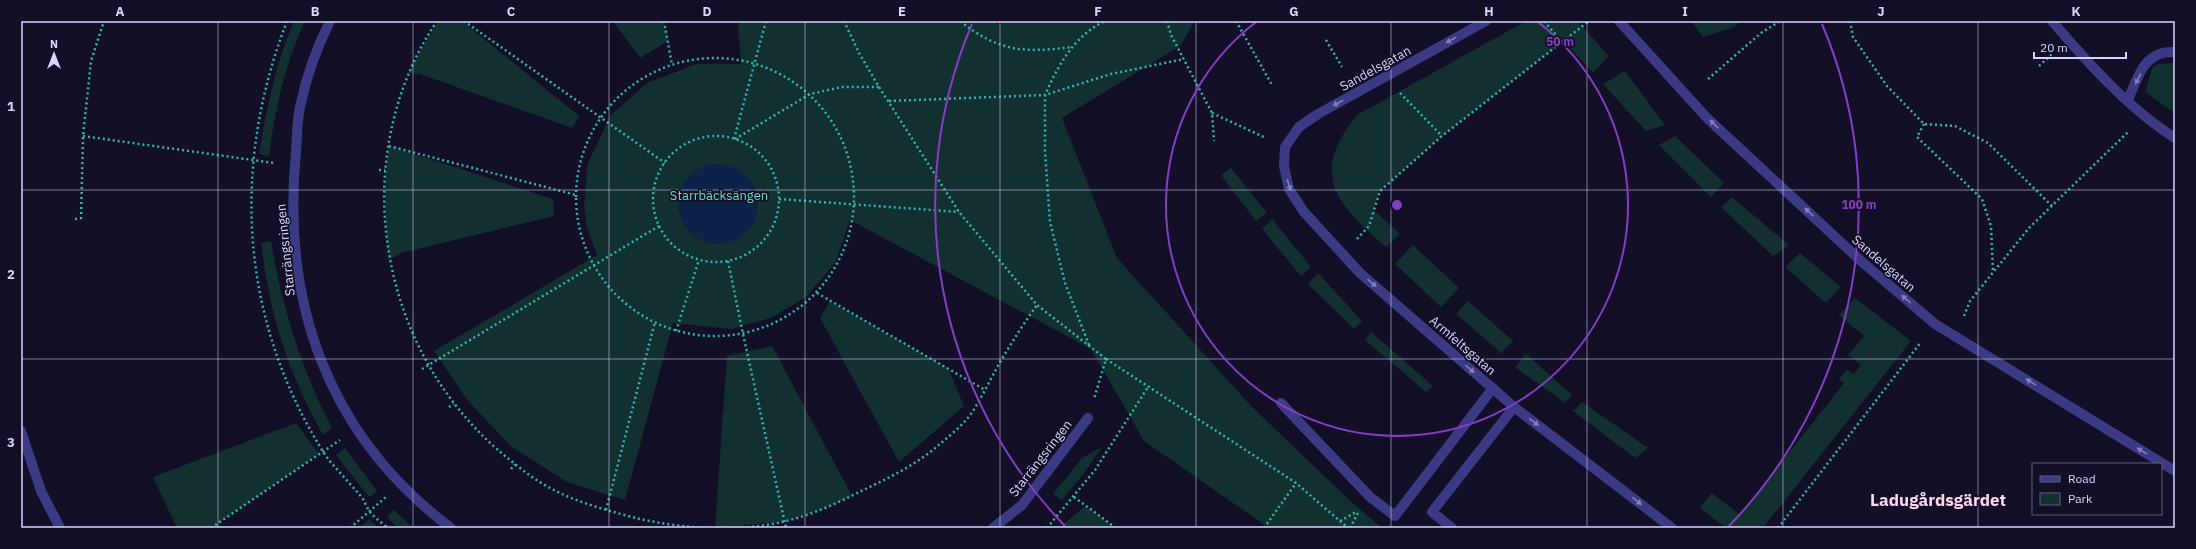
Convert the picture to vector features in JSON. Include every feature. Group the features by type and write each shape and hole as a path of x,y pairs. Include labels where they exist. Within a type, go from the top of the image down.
{"street":[{"name":"Starrängsringen","path":"330,21 312,64 300,107 294,166 293,204 299,284 323,368 355,429 401,486 424,508 451,528"},
{"name":"Sandelsgatan","path":"1285,147 1298,127 1486,21"},
{"name":"Sandelsgatan","path":"1619,21 1707,118 1861,261 1935,324 2162,463"},
{"path":"2052,21 2083,57 2128,100 2145,116 2175,138"},
{"path":"2128,100 2146,61 2159,54 2175,52"},
{"name":"Armfeltsgatan","path":"1285,147 1284,166 1288,189 1304,212 1360,273 1514,407 1672,528"},
{"path":"1281,403 1370,497 1395,516 1493,388"},
{"path":"1452,528 1432,512 1514,407"},
{"name":"Starrängsringen","path":"992,528 1022,504 1088,418"},
{"path":"21,431 41,491 60,528"},
{"name":"Sandelsgatan","path":"2162,463 2175,471"}],"path":[{"path":"75,219 81,218 82,136 92,61 104,21"},
{"path":"437,21 424,41 408,73 392,126 385,170 384,212 389,260 400,301 428,366 454,404 484,437 515,464 547,486 577,500 606,510 662,524 699,528 746,528 785,522 830,506 906,468 946,439 972,413 1013,340 1037,305"},
{"path":"464,21 664,163"},
{"path":"664,21 672,64"},
{"path":"734,139 753,62 766,21"},
{"path":"844,21 859,53 879,87 959,212 1037,305 1106,359 1296,483 1340,522 1349,528 1360,509 1340,522"},
{"path":"960,21 979,36 1011,49 1038,51 1072,46"},
{"path":"1089,346 1065,283 1050,222 1045,152 1045,95 1054,75 1072,46 1095,26 1106,21"},
{"path":"1167,21 1171,35 1212,113 1214,141"},
{"path":"1236,21 1272,85"},
{"path":"1544,21 1562,42"},
{"path":"1343,254 1370,226 1380,191 1442,136 1589,21"},
{"path":"1708,79 1761,33 1780,21"},
{"path":"1850,21 1853,37 1887,86 1924,124 1955,126 1988,143 2052,206"},
{"path":"1326,40 1342,67"},
{"path":"2040,66 2053,54"},
{"path":"705,58 726,58 753,62 783,75 810,94 826,112 840,133 849,156 854,180 855,204 849,236 836,267 817,293 795,312 776,322 743,334 709,336 676,331 655,322 631,307 610,288 594,265 584,243 578,219 576,195 579,168 587,141 601,117 621,94 644,77 672,64 705,58"},
{"path":"888,101 1045,95 1111,74 1184,59"},
{"path":"1385,77 1442,136"},
{"path":"734,139 810,94 842,87 879,87"},
{"path":"1212,113 1285,147"},
{"path":"1964,316 1970,301 2030,228 2145,116"},
{"path":"1924,124 1917,137 1982,199 1991,226 1993,272"},
{"path":"82,136 294,166"},
{"path":"715,137 734,139 752,148 766,162 776,180 779,199 775,220 765,240 749,253 728,261 699,260 682,252 668,240 659,226 654,210 653,194 657,178 664,163 678,149 696,140 715,137"},
{"path":"389,146 576,195"},
{"path":"379,170 385,170"},
{"path":"779,199 959,212"},
{"path":"422,369 659,226"},
{"path":"676,331 699,260"},
{"path":"728,261 786,528"},
{"path":"817,293 985,390"},
{"path":"606,510 655,322"},
{"path":"1778,528 1921,342"},
{"path":"1088,418 1106,359"},
{"path":"1047,528 1074,497 1115,440 1148,387"},
{"path":"450,407 454,404"},
{"path":"211,528 355,429"},
{"path":"511,469 515,464"},
{"path":"1264,528 1296,483"},
{"path":"350,528 401,486"},
{"path":"1074,497 1116,528"}],"green space":[{"path":"294,21 305,21 286,70 274,121 269,156 259,154 272,87 287,38"},
{"path":"438,21 462,21 579,116 572,128 420,74 408,73"},
{"path":"613,21 664,21 668,41 640,58"},
{"name":"Starrbäcksängen","path":"738,21 993,21 999,25 1007,21 1195,21 1180,46 1062,118 1117,258 1253,408 1357,507 1382,528 1269,528 1144,441 1091,349 850,220 835,263 806,297 771,318 731,329 673,323 625,500 567,482 512,447 468,401 434,351 597,255 587,228 584,203 588,163 611,115 647,83 696,64 741,64"},
{"path":"1526,21 1577,21 1609,56 1593,73 1564,41 1442,136 1380,191 1374,210 1400,234 1386,247 1354,217 1342,202 1335,188 1332,172 1334,155 1342,136 1357,115"},
{"path":"1691,21 1741,21 1734,27 1703,37"},
{"path":"2159,64 2175,64 2175,113 2145,92 2152,68"},
{"path":"1625,71 1665,125 1646,131 1603,84"},
{"path":"1675,136 1724,183 1711,197 1659,145"},
{"path":"389,146 553,199 554,216 401,253 389,260 385,203"},
{"path":"1231,168 1267,213 1256,221 1221,175"},
{"path":"1732,197 1789,245 1773,256 1721,207"},
{"path":"1272,219 1311,267 1301,276 1262,229"},
{"path":"271,241 281,290 294,337 311,383 332,428 323,435 299,388 275,319 269,295 261,243"},
{"path":"1413,245 1459,288 1441,307 1395,264"},
{"path":"1800,253 1841,287 1826,303 1785,267"},
{"path":"1318,273 1362,321 1354,329 1308,284"},
{"path":"1855,298 1911,341 1763,528 1726,528 1700,508 1712,493 1740,515 1844,383 1839,379 1847,370 1854,374 1861,365 1848,355 1864,336 1839,315"},
{"path":"830,301 948,368 964,406 899,462 820,318"},
{"path":"1468,301 1513,341 1501,353 1456,314"},
{"path":"1371,332 1433,386 1426,392 1365,340"},
{"path":"772,346 852,496 830,506 785,522 715,528 727,356"},
{"path":"1526,354 1572,395 1565,403 1515,367"},
{"path":"1582,402 1648,448 1635,458 1573,411"},
{"path":"296,423 319,454 211,528 177,528 153,477"},
{"path":"1102,447 1082,476 1062,500 1053,494 1082,458"},
{"path":"345,448 377,491 369,497 336,455"},
{"path":"1085,506 1116,528 1059,528"},
{"path":"394,510 414,528 398,528 387,517"},
{"path":"369,519 379,528 359,528"}],"water":[{"path":"710,164 726,164 747,175 758,196 758,212 747,233 726,244 710,244 696,238 689,233 684,226 678,212 678,196 684,182 689,175 696,170"}],"district":[{"name":"Ladugårdsgärdet","path":"1938,500"}]}
